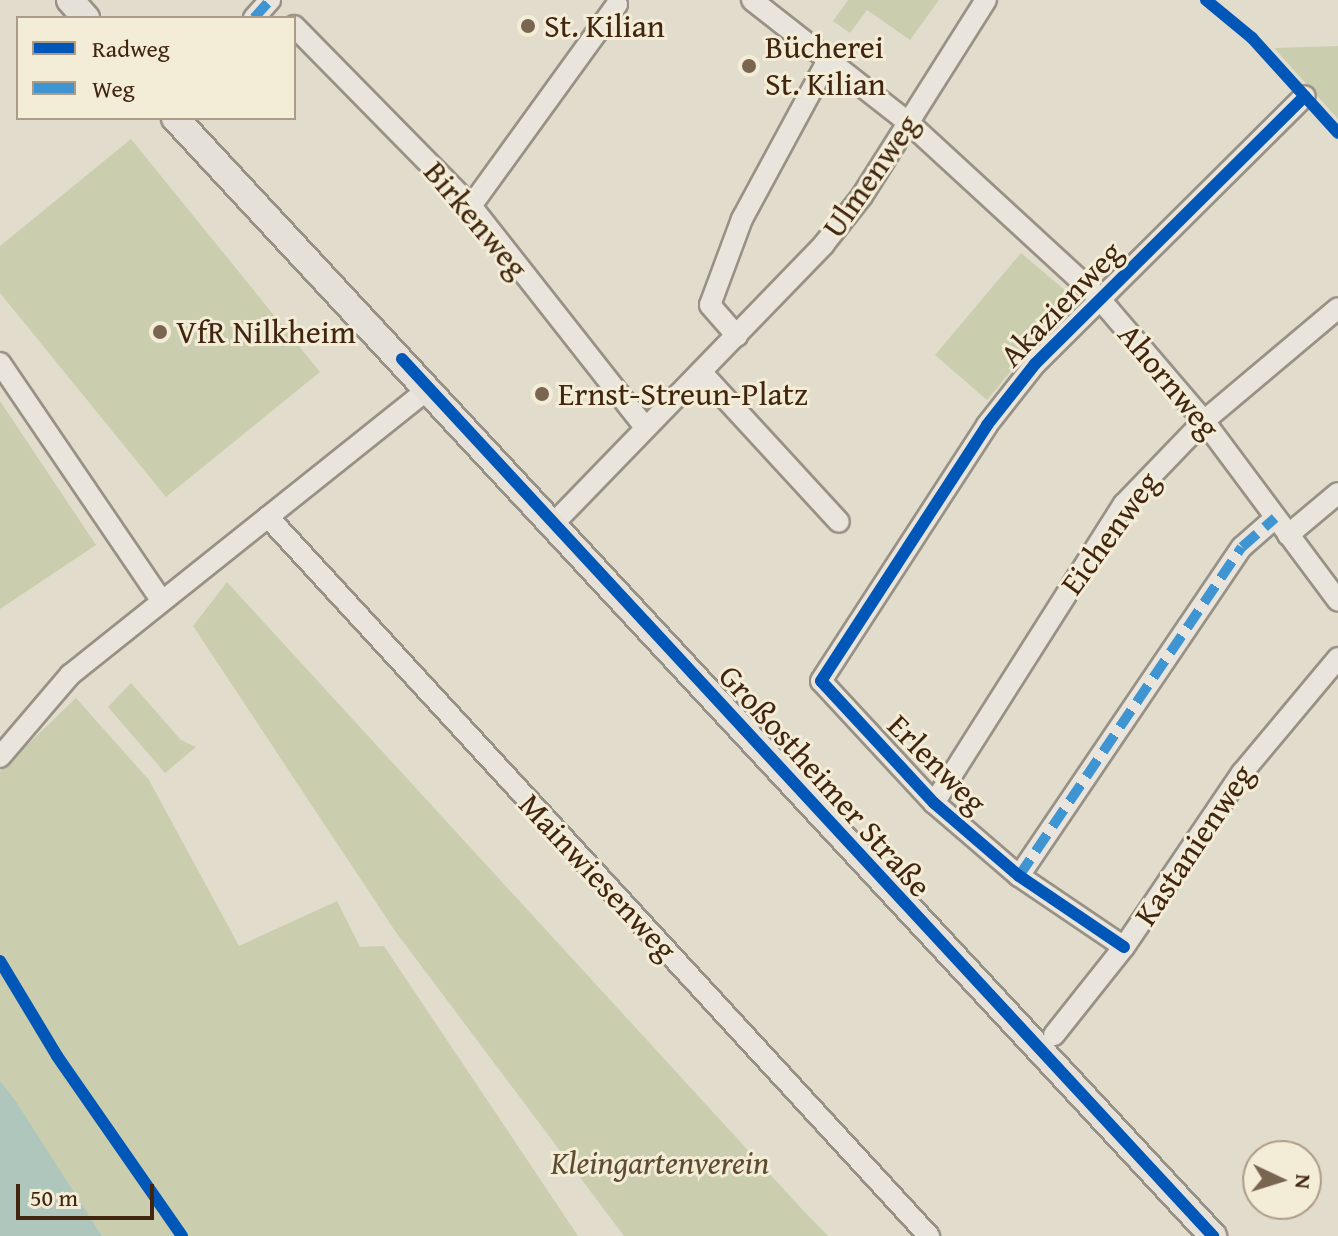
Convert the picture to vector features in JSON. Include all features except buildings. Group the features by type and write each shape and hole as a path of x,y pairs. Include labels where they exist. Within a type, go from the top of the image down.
{"main road":[{"path":"70,0 84,16"},
{"name":"Großostheimer Straße","path":"177,120 1213,1236"}],"street":[{"name":"Ahornweg","path":"752,0 830,56 910,124 1099,298 1204,421 1338,601"},
{"name":"Ulmenweg","path":"554,523 644,426 702,373 824,244 910,124 986,0"},
{"path":"256,16 270,1 284,16"},
{"path":"471,206 617,4"},
{"name":"Birkenweg","path":"296,28 471,206 644,426"},
{"path":"737,336 710,305 742,219 830,56"},
{"name":"Akazienweg","path":"889,576 987,425 1099,298 1305,96"},
{"name":"Eichenweg","path":"934,803 1124,504 1204,421 1338,308"},
{"path":"0,363 161,600"},
{"path":"702,373 839,522"},
{"path":"0,757 70,675 428,389"},
{"path":"1019,876 1242,547 1338,493"},
{"name":"Mainwiesenweg","path":"268,517 929,1236"},
{"name":"Erlenweg","path":"889,576 821,681 934,803 1019,876 1124,947"},
{"name":"Kastanienweg","path":"1054,1035 1124,947 1242,773 1338,658"}],"green space":[{"path":"848,0 939,0 910,40 867,10 850,33 833,21"},
{"path":"1338,46 1338,119 1274,48"},
{"name":"VfR Nilkheim","path":"131,139 320,372 166,497 0,293 0,246"},
{"path":"1021,253 1073,297 987,400 935,355"},
{"path":"0,401 96,545 0,609"},
{"name":"Kleingartenverein","path":"227,582 828,1236 624,1236 395,931 193,626"},
{"path":"131,683 181,740 196,747 165,773 108,707"},
{"path":"76,698 149,780 239,946 337,901 360,947 384,946 578,1236 102,1236 0,1081 0,771"}],"shaded area":[{"path":"0,1081 15,1100 102,1236 0,1236"}],"marked path":[{"path":"256,16 270,0"},
{"path":"1019,876 1242,547 1275,518"}],"cycle path":[{"path":"1206,0 1252,38 1338,133"},
{"path":"1124,947 1019,876 934,803 821,681 987,425 1035,364 1305,96"},
{"path":"402,359 1213,1236"},
{"path":"0,961 57,1056 182,1236"}],"place":[{"name":"St. Kilian","path":"528,26"},
{"name":"Bücherei St. Kilian","path":"749,66"},
{"name":"VfR Nilkheim","path":"160,332"},
{"name":"Ernst-Streun-Platz","path":"542,394"}]}
